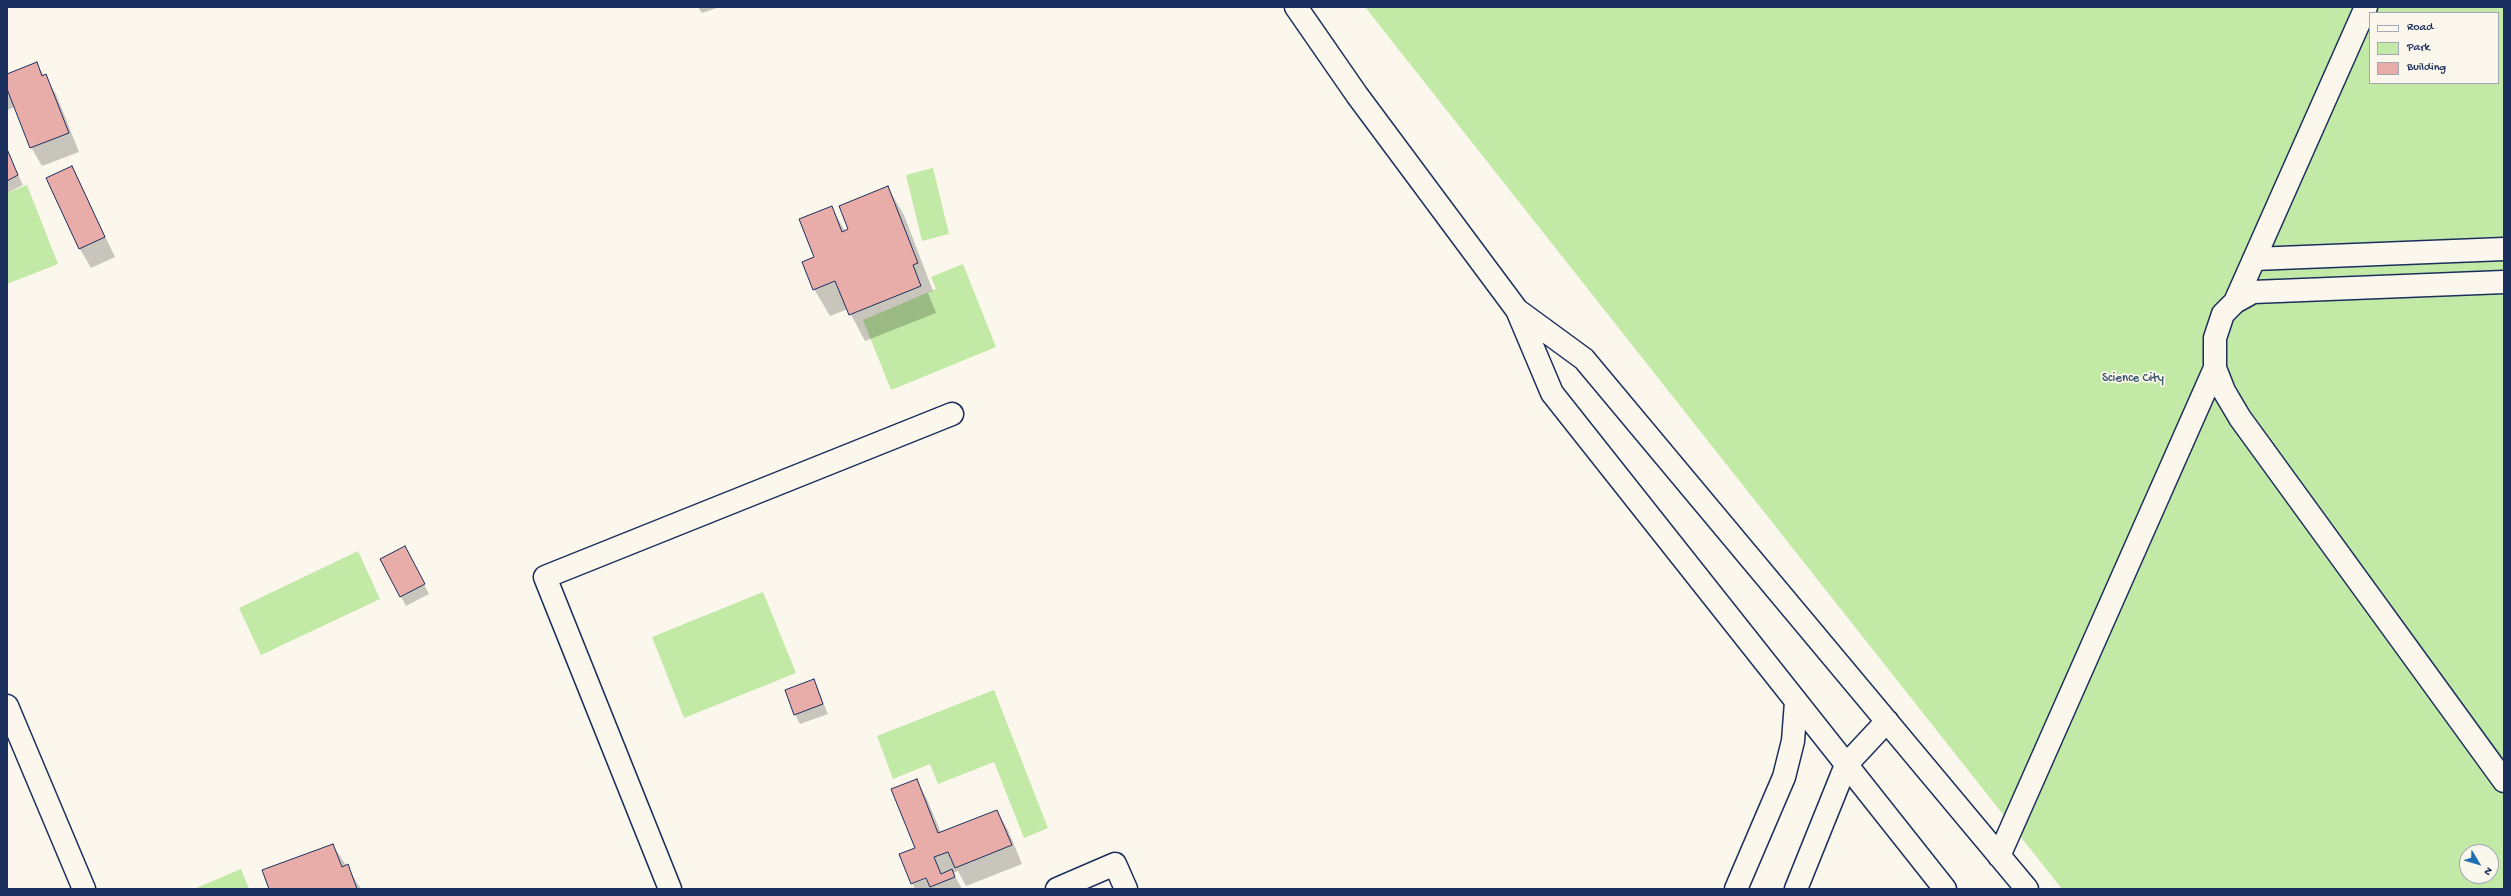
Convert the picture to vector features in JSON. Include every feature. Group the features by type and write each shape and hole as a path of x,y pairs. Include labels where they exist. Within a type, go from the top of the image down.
{"street":[{"path":"1296,7 1357,94 1517,310 1552,393 1945,889"},
{"path":"1999,856 2215,368 2216,338 2223,314 2234,302 2366,7"},
{"path":"2254,259 2504,249"},
{"path":"2234,302 2253,292 2504,282"},
{"path":"1517,310 1584,359 2027,889"},
{"path":"2215,368 2224,391 2240,418 2504,781"},
{"path":"670,889 545,576 952,414"},
{"path":"1736,889 1784,777 1793,741 1796,702"},
{"path":"7,706 84,889"},
{"path":"1796,889 1846,765 1887,721"},
{"path":"1057,889 1115,864 1126,889"}],"green space":[{"name":"Science City","path":"1365,7 2504,7 2504,889 2062,889"},
{"path":"933,168 949,234 922,241 906,175"},
{"path":"27,185 58,264 7,284 7,193"},
{"path":"963,264 996,347 891,390 863,320 936,289 931,277"},
{"path":"358,551 380,599 261,655 239,608"},
{"path":"763,592 796,673 684,718 652,637"},
{"path":"994,690 1048,828 1024,838 994,762 938,784 930,764 893,779 877,736"},
{"path":"241,869 249,889 194,889"}],"building":[{"path":"37,62 42,76 46,74 69,133 30,148 7,89 7,74"},
{"path":"7,149 18,175 7,181"},
{"path":"72,166 105,237 79,249 46,178"},
{"path":"888,186 918,263 913,265 921,286 849,315 835,281 813,290 802,262 814,257 799,219 832,206 842,232 848,229 839,206"},
{"path":"405,546 425,584 400,597 380,559"},
{"path":"814,679 823,704 794,715 785,690"},
{"path":"917,779 938,833 997,810 1012,845 955,868 948,852 934,857 941,874 952,869 955,877 930,887 926,878 911,884 899,854 915,848 891,789"},
{"path":"333,844 342,867 348,864 357,889 269,889 262,870"}]}
